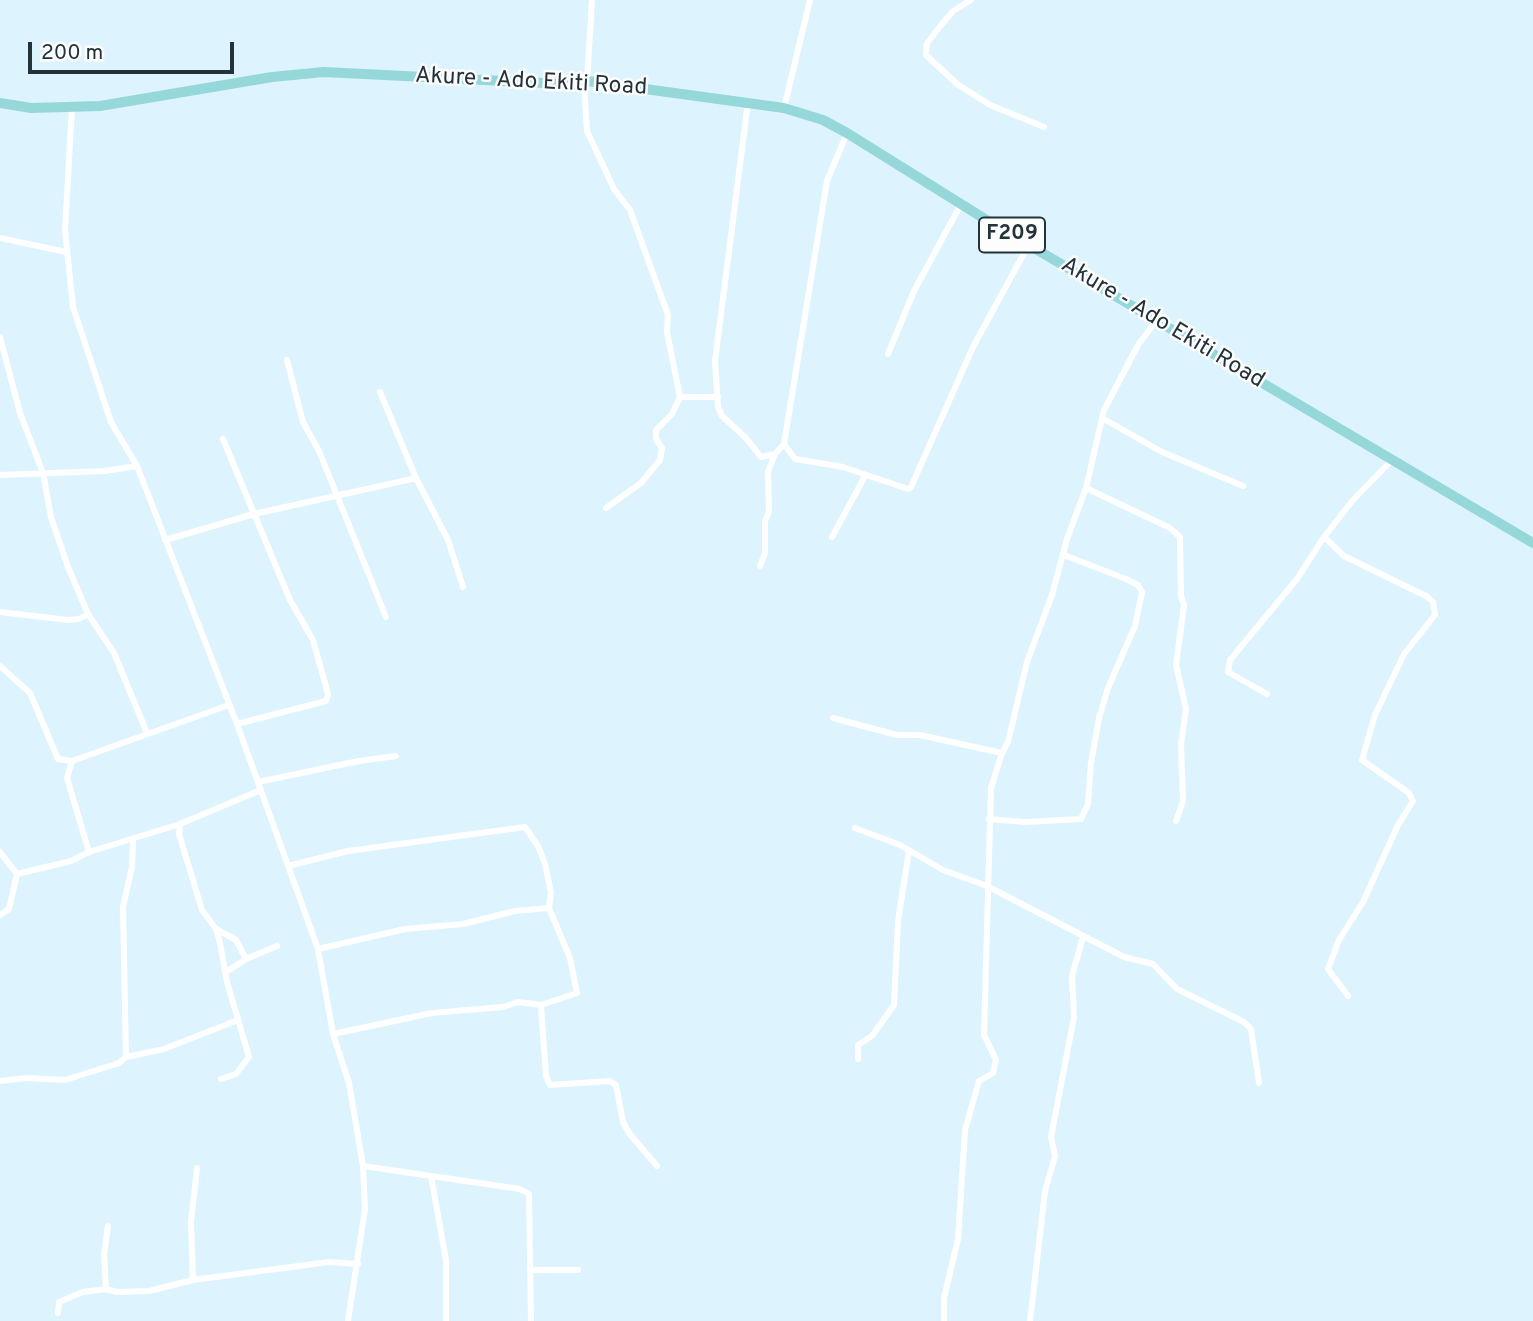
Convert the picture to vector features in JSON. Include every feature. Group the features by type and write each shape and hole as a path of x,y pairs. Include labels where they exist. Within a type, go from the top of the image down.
{"main road":[{"name":"Akure - Ado Ekiti Road","path":"0,103 31,108 72,108 324,72 445,80 586,83 784,108 823,120 847,133 1156,321 1533,543"}],"street":[{"path":"592,0 586,83 587,131 614,188 630,210 668,315 667,332 680,397 672,414 656,430 656,439 662,448 660,460 646,478 606,508"},
{"path":"784,108 810,0"},
{"path":"971,0 948,17 927,43 926,55 957,83 990,104 1044,127"},
{"path":"748,103 738,170 734,228 717,338 718,397 722,416 746,438 761,457 768,472"},
{"path":"72,108 65,211 66,253 73,307 87,357 111,422 137,466 261,790 318,948 333,1034 349,1083 363,1166 365,1209 348,1321"},
{"path":"760,566 765,553 765,521 769,512 768,472 775,454 784,444 827,181 847,133"},
{"path":"888,354 914,291 961,204"},
{"path":"0,238 66,253"},
{"path":"784,444 795,459 843,467 911,487 973,347 1028,244"},
{"path":"945,1321 944,1298 958,1238 964,1130 979,1080 993,1073 996,1060 984,1035 991,788 1008,742 1027,662 1086,488 1102,418 1111,393 1156,321"},
{"path":"0,337 20,413 43,473 51,517 88,614 114,653 147,733"},
{"path":"287,360 296,404 319,451 335,497 386,617"},
{"path":"380,392 416,478 448,540 463,587"},
{"path":"680,397 709,394 718,397"},
{"path":"1102,418 1162,452 1243,486"},
{"path":"223,439 290,600 313,640 328,695 326,701 237,724"},
{"path":"761,457 775,454"},
{"path":"1267,694 1228,672 1230,660 1297,579 1324,537 1392,460"},
{"path":"0,475 137,466"},
{"path":"832,537 865,475"},
{"path":"165,540 254,514 416,478"},
{"path":"1086,488 1170,528 1181,537 1181,596 1184,605 1176,666 1186,709 1181,745 1183,801 1176,821"},
{"path":"1324,537 1344,556 1426,596 1433,602 1435,615 1404,654 1375,715 1362,760 1409,793 1413,802 1398,825 1363,901 1339,940 1328,969 1348,996"},
{"path":"989,819 1025,822 1081,819 1088,804 1099,718 1108,688 1138,618 1142,592 1138,584 1064,555"},
{"path":"0,612 68,620 79,620 88,614"},
{"path":"0,666 30,693 58,759 72,761 229,705"},
{"path":"833,718 897,735 920,735 1002,753"},
{"path":"258,782 396,756"},
{"path":"72,761 66,778 89,852"},
{"path":"17,874 71,861 89,852 180,824 261,790"},
{"path":"180,824 179,834 202,910 216,929 249,1057 236,1074 221,1079"},
{"path":"288,866 348,850 525,827 538,846 545,864 551,893 549,908 570,958 577,993 541,1004 518,1002 503,1007 432,1013 333,1034"},
{"path":"855,828 909,851 943,870 987,886 1124,957 1153,964 1177,989 1244,1022 1251,1029 1259,1083"},
{"path":"126,1056 123,907 132,867 133,839"},
{"path":"858,1059 858,1045 872,1036 894,1005 898,921 909,851"},
{"path":"0,852 17,874"},
{"path":"0,915 9,909 17,874"},
{"path":"318,948 405,929 463,924 514,911 549,908"},
{"path":"216,929 236,940 246,959"},
{"path":"1030,1321 1045,1191 1055,1156 1051,1137 1074,1017 1072,976 1083,937"},
{"path":"226,972 246,959 276,946"},
{"path":"541,1004 546,1076 550,1086 610,1081 616,1085 623,1122 657,1166"},
{"path":"0,1081 27,1078 65,1080 119,1063 126,1056 164,1049 238,1020"},
{"path":"363,1166 520,1189 528,1194 532,1270 531,1321"},
{"path":"193,1280 191,1222 197,1168"},
{"path":"431,1176 446,1260 446,1321"},
{"path":"106,1289 108,1226"},
{"path":"58,1313 59,1302 69,1296 106,1289 117,1292 149,1291 193,1280 329,1262 358,1264"},
{"path":"532,1270 578,1270"}]}
